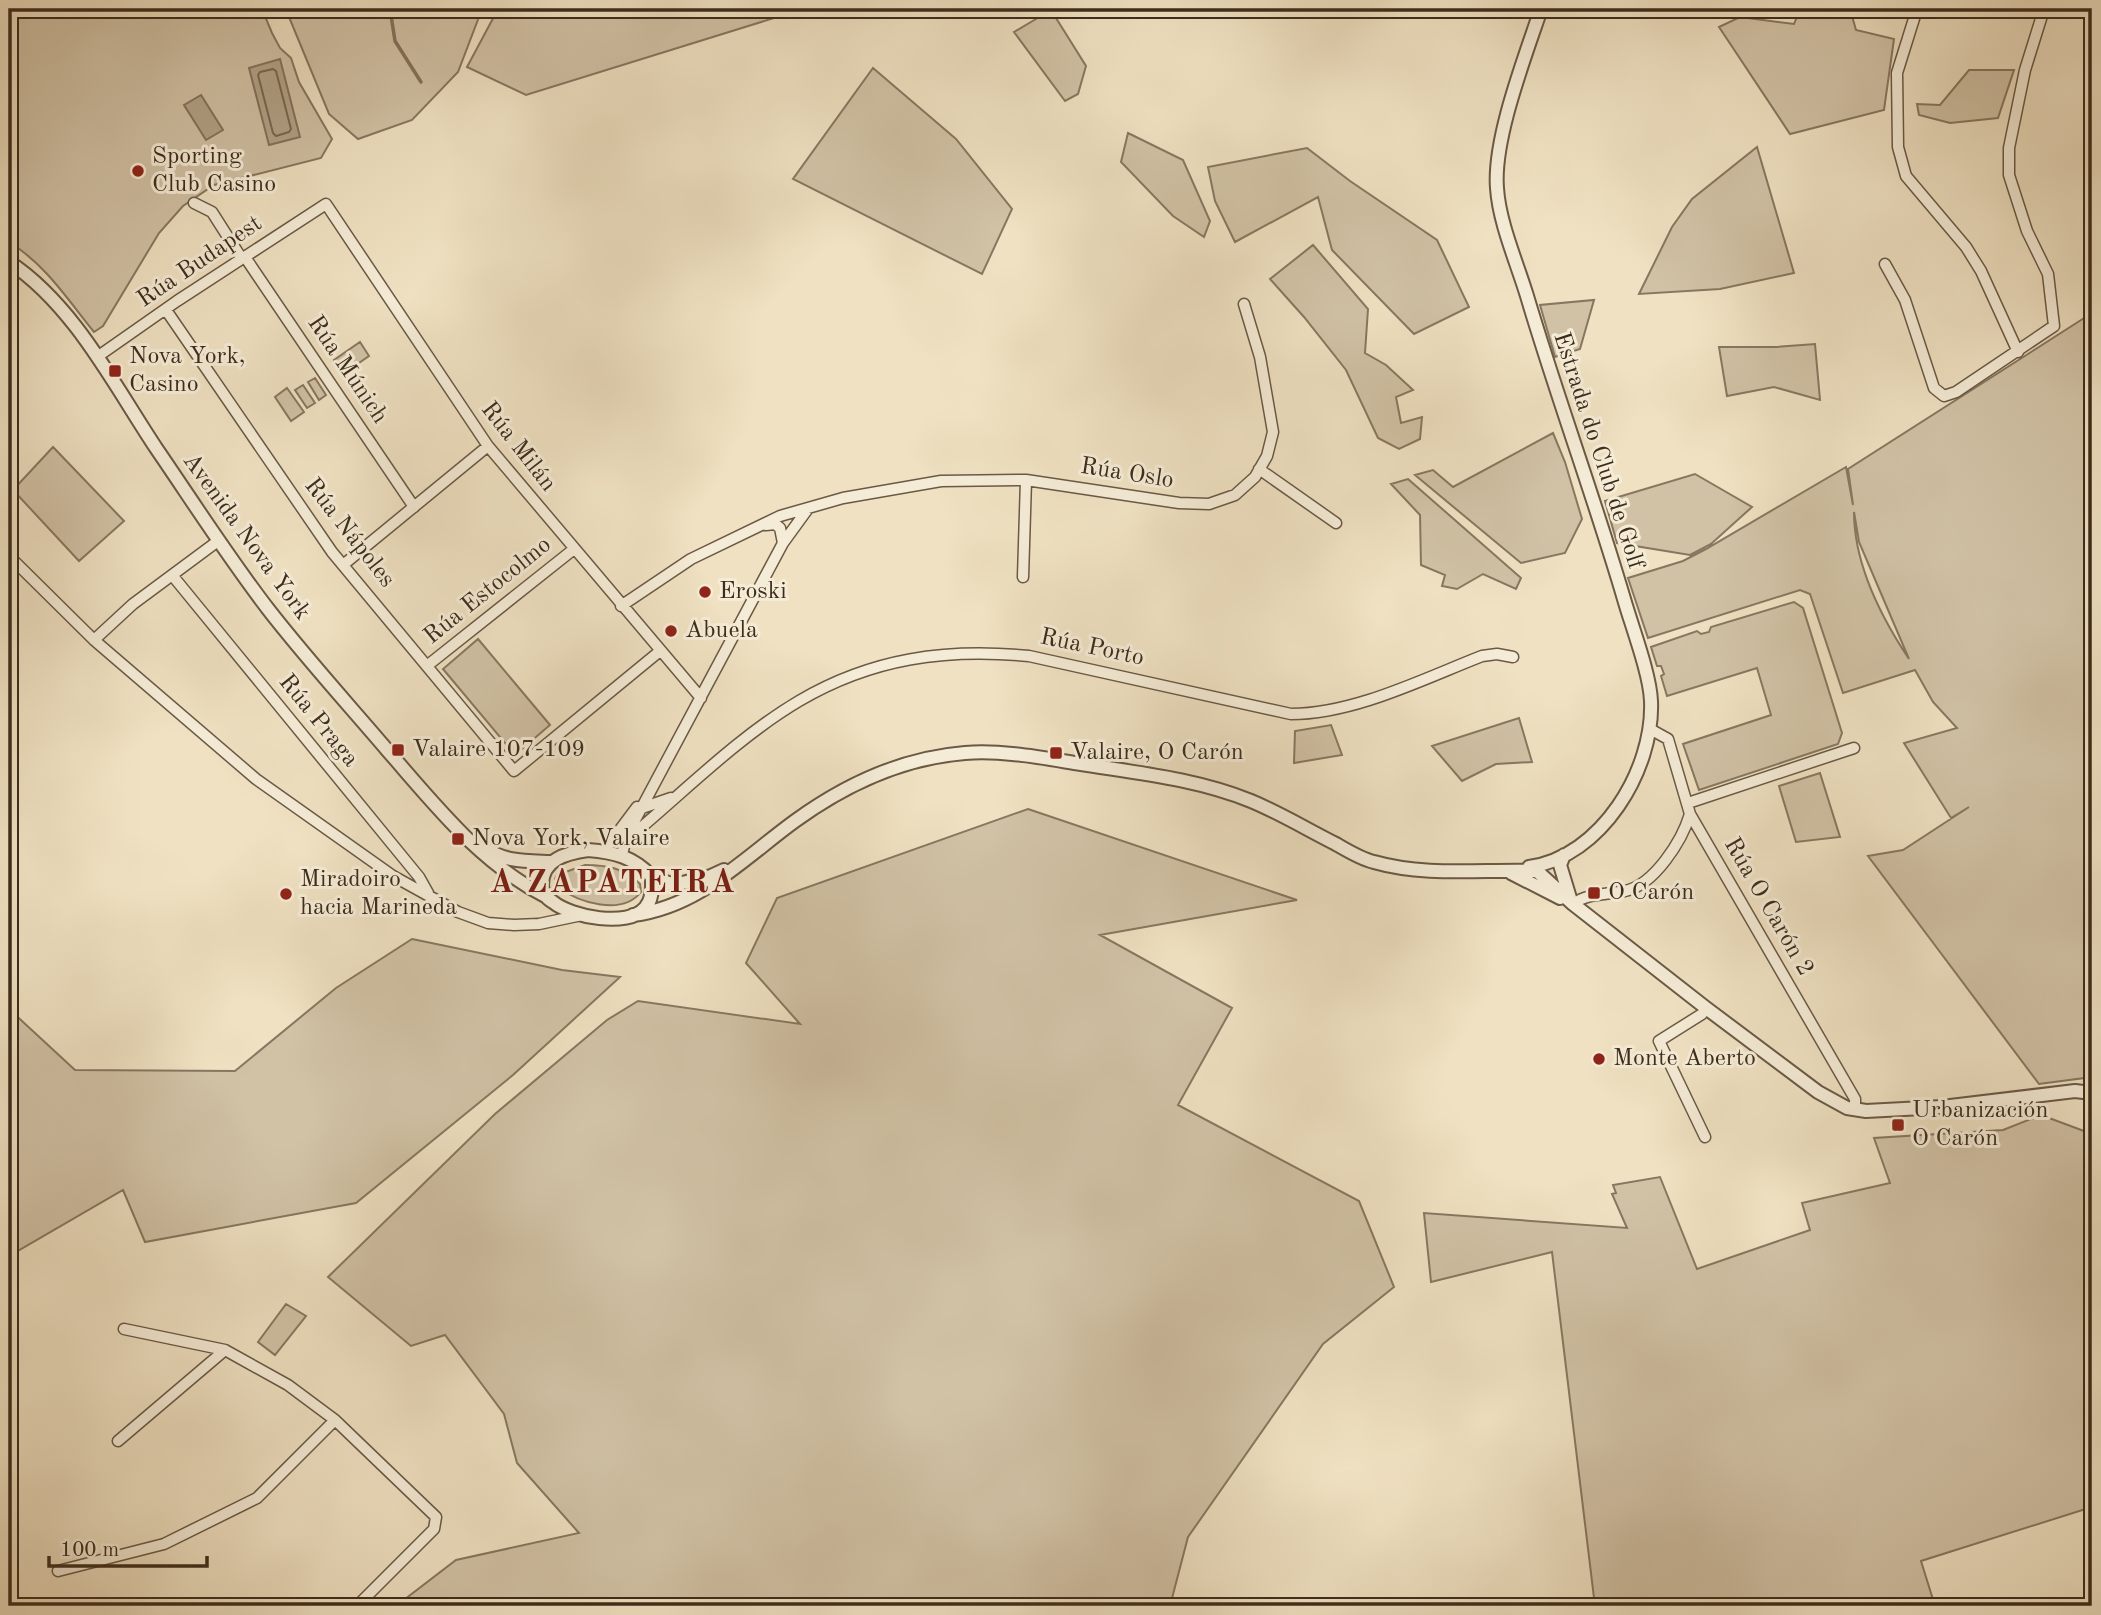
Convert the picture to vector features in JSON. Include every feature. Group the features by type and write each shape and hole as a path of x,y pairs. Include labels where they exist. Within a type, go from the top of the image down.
{"street":[{"name":"Estrada do Club de Golf","path":"1504,870 1538,868 1564,855 1604,826 1618,808 1648,741 1650,729 1651,700 1646,675 1546,359 1497,189 1498,159 1505,126 1541,9"},
{"path":"1917,9 1897,73 1898,147 1906,176 1966,247 1981,271 2018,352"},
{"path":"1885,264 1905,300 1934,388 1944,396 1956,392 2054,326 2048,274 2027,231 2009,175 2009,148 2044,9"},
{"name":"Rúa Múnich","path":"194,203 212,212 414,507"},
{"name":"Rúa Budapest","path":"97,357 326,204"},
{"name":"Rúa Milán","path":"326,204 488,446 701,698"},
{"name":"Avenida Nova York","path":"9,262 45,294 97,357 218,541 269,610 337,692 460,830 500,869 550,900"},
{"name":"Rúa Oslo","path":"621,606 691,559 780,516 843,498 942,481 1026,480 1179,503 1209,504 1235,495 1255,477 1267,456 1273,432 1260,357 1244,304"},
{"name":"Rúa Nápoles","path":"166,310 343,565 514,771 660,651"},
{"path":"343,565 488,446"},
{"path":"1259,470 1336,523"},
{"path":"1023,577 1026,480"},
{"path":"622,855 626,837 783,543 807,510"},
{"path":"755,528 775,524 780,528 783,543"},
{"path":"94,640 133,604 218,541"},
{"name":"Rúa Estocolmo","path":"428,666 573,549"},
{"path":"9,556 94,640 256,779 393,876 458,912 488,923 539,924 582,915"},
{"name":"Rúa Praga","path":"172,575 419,877 429,895"},
{"name":"Rúa Porto","path":"626,837 743,742 798,702 840,681 885,665 932,655 988,652 1029,656 1291,714 1320,713 1344,708 1482,656 1497,653 1513,657"},
{"name":"Rúa O Carón 2","path":"1650,729 1668,739 1690,814 1855,1099 1855,1110"},
{"path":"1688,803 1854,748"},
{"path":"740,863 711,876 674,885 652,877 644,868 622,855 572,852 550,862 543,872 542,891 550,900 582,915 613,919 656,912 710,887 818,805 869,776 935,757 997,753 1141,774 1218,789 1268,809 1370,862 1416,870 1504,870 1573,905"},
{"path":"656,782 661,790 668,794 687,789"},
{"path":"604,852 656,782"},
{"name":"Rúa Porto","path":"633,812 661,803 687,789"},
{"path":"1573,905 1582,897 1629,890 1645,881 1677,845 1690,814"},
{"name":"Avenida Nova York","path":"460,830 494,854 523,863 550,862"},
{"path":"1564,855 1560,865 1564,885 1573,905"},
{"path":"1538,868 1573,905 1818,1093 1847,1108 1866,1111 1941,1107 2075,1091 2092,1093"},
{"path":"1538,868 1537,877 1544,890"},
{"path":"633,915 644,910 650,899 652,877"},
{"path":"539,924 549,916 550,900"},
{"path":"1705,1137 1659,1041 1702,1014 1706,1008"},
{"path":"124,1329 225,1350 288,1385 335,1420 436,1517 434,1529 357,1606"},
{"path":"118,1441 225,1350"},
{"path":"58,1571 164,1544 257,1498 335,1420"},
{"path":"584,1606 635,1606"}],"shaded area":[{"name":"Sporting Club Casino","path":"9,9 262,9 280,48 291,58 299,82 332,139 321,158 214,185 183,206 159,233 103,326 94,332 45,272 9,242"},
{"path":"289,9 482,9 458,72 412,120 358,139 329,114 289,17"},
{"path":"498,9 803,9 526,95 467,67"},
{"path":"1800,9 1850,9 1856,30 1894,39 1884,110 1790,134 1719,27 1740,17 1794,24"},
{"path":"1051,10 1086,66 1078,94 1065,101 1014,32"},
{"path":"873,68 956,139 1012,209 982,274 793,179"},
{"path":"1969,70 2014,70 1998,118 1950,123 1919,115 1917,104 1940,105"},
{"path":"1128,133 1183,160 1210,221 1204,237 1173,216 1121,162"},
{"path":"1757,147 1794,273 1720,289 1639,294 1672,227 1692,199"},
{"path":"1307,148 1437,240 1469,307 1414,334 1332,250 1318,197 1235,242 1215,201 1208,167"},
{"path":"1313,245 1368,309 1365,353 1386,365 1413,390 1396,397 1401,423 1422,417 1420,439 1399,449 1378,438 1346,370 1270,279"},
{"path":"1594,300 1580,349 1555,357 1540,305"},
{"path":"2092,313 2092,1077 2039,1084 1868,856 1903,850 1969,807 1951,818 1904,743 1957,728 1933,702 1915,670 1843,693 1810,594 1800,590 1648,638 1628,578 1683,561 1846,467 1853,505 1848,469","holes":["1854,512 1859,542 1909,659 1871,589 1859,551"]},
{"path":"360,342 369,356 343,374 334,360"},
{"path":"1815,344 1820,400 1774,387 1727,396 1719,347"},
{"path":"315,378 326,395 319,400 308,382"},
{"path":"303,385 315,403 307,408 295,390"},
{"path":"287,388 304,412 291,421 275,397"},
{"path":"1553,433 1565,462 1582,519 1565,553 1521,563 1415,475 1433,470 1453,487"},
{"path":"53,447 124,521 79,561 13,490"},
{"path":"1695,474 1752,507 1711,544 1690,555 1617,543 1605,501"},
{"path":"1408,479 1521,578 1516,589 1483,574 1457,589 1442,586 1445,575 1421,565 1420,515 1391,484"},
{"path":"1794,602 1803,608 1842,733 1838,744 1699,790 1683,744 1771,715 1757,668 1667,696 1661,676 1664,674 1661,666 1657,666 1651,647 1697,631 1701,634 1709,632 1711,627"},
{"path":"478,639 550,725 515,755 443,669"},
{"path":"1519,718 1532,762 1496,764 1462,781 1432,746"},
{"path":"1331,725 1342,755 1294,763 1295,731"},
{"path":"1820,773 1840,837 1796,842 1779,786"},
{"path":"1028,809 1297,900 1100,935 1232,1008 1178,1105 1359,1201 1394,1287 1323,1344 1188,1537 1170,1606 396,1606 456,1560 579,1533 517,1463 504,1414 445,1335 411,1346 328,1277 495,1114 607,1020 638,1001 800,1024 746,963 777,898"},
{"path":"585,865 622,871 640,884 641,892 623,904 612,905 588,902 558,887 555,879 557,875"},
{"path":"412,939 562,970 620,977 513,1075 356,1203 145,1242 123,1190 9,1256 9,1009 75,1070 235,1071 336,988"},
{"path":"2041,1115 2092,1134 2092,1507 1921,1561 1935,1606 1595,1606 1552,1252 1431,1282 1424,1213 1627,1228 1612,1194 1616,1193 1613,1185 1660,1177 1697,1269 1810,1230 1802,1203 1890,1183 1874,1138 2003,1130"},
{"path":"286,1304 306,1316 275,1355 258,1342"}],"water":[{"name":"Sporting Club Casino","path":"280,59 300,137 269,145 249,68"},
{"path":"201,95 223,130 206,140 184,105"}],"waterway":[{"path":"390,9 395,41 421,82"}],"place":[{"name":"Sporting Club Casino","path":"138,171"},
{"name":"Nova York, Casino","path":"115,371"},
{"name":"Eroski","path":"705,592"},
{"name":"Abuela","path":"671,631"},
{"name":"Valaire 107-109","path":"398,750"},
{"name":"Valaire, O Carón","path":"1056,753"},
{"name":"Nova York, Valaire","path":"458,839"},
{"name":"O Carón","path":"1594,893"},
{"name":"Miradoiro hacia Marineda","path":"286,894"},
{"name":"Monte Aberto","path":"1599,1059"},
{"name":"Urbanización O Carón","path":"1898,1125"}],"district":[{"name":"A ZAPATEIRA","path":"613,884"}]}
